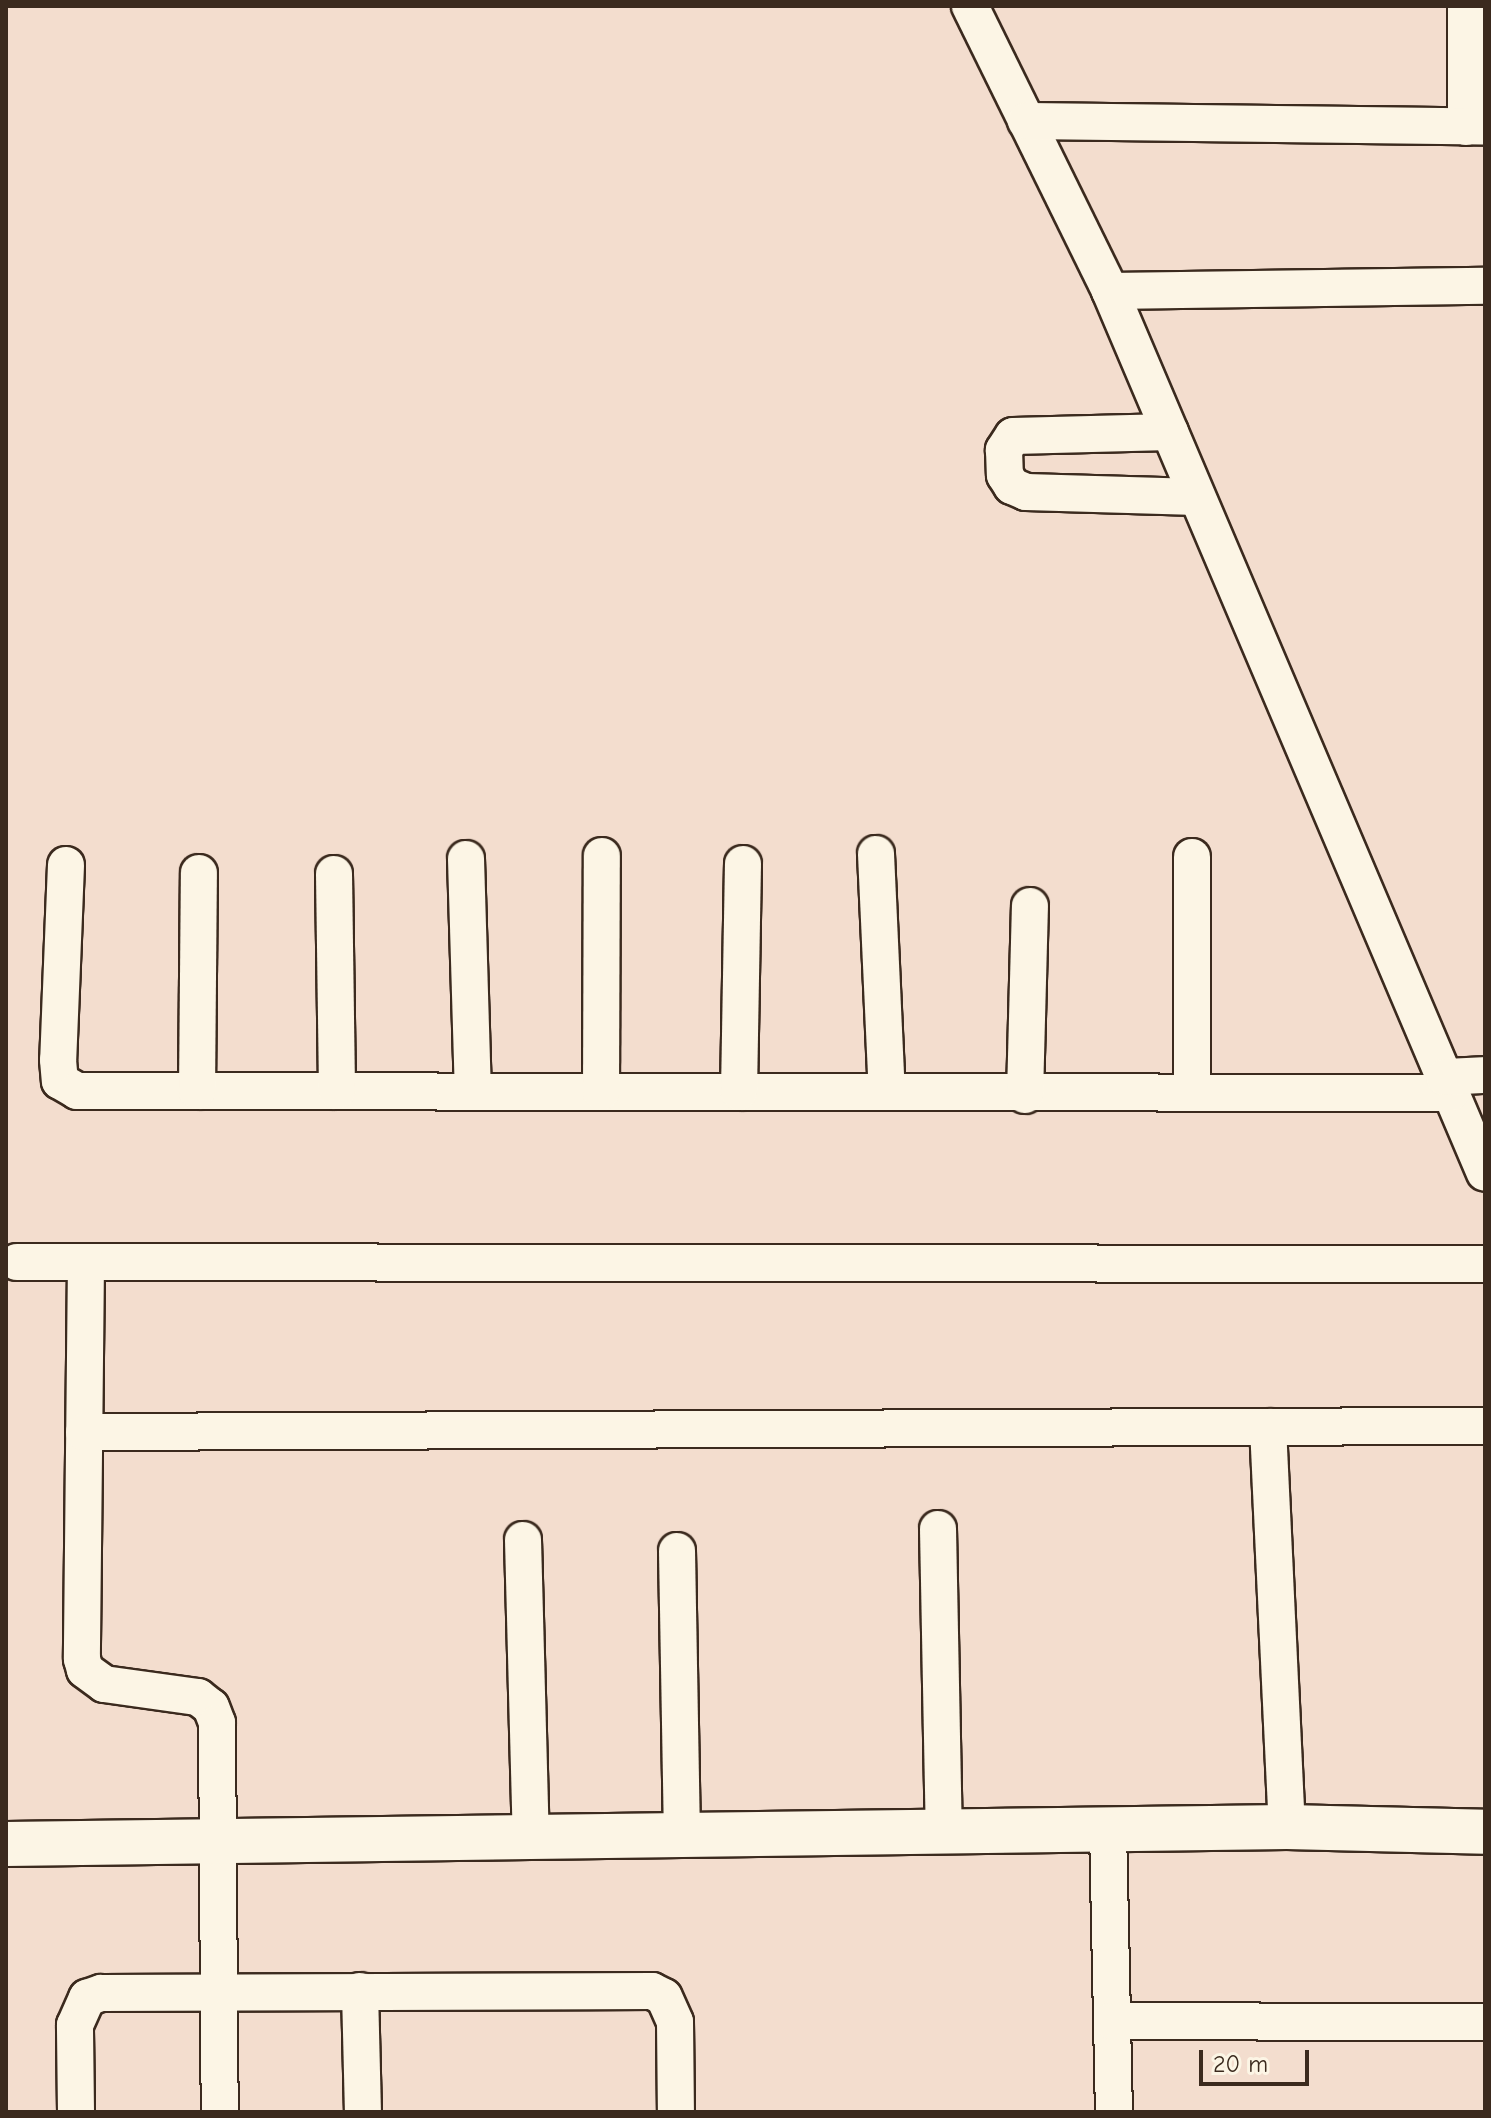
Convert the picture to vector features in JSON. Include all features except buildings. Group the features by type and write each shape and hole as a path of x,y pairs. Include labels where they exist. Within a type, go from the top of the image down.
{"street":[{"path":"970,6 1110,291 1485,1173"},
{"path":"1026,121 1476,127 1466,6"},
{"path":"1110,291 1485,286"},
{"path":"1170,432 1013,436 1004,450 1005,475 1012,486 1026,492 1197,497"},
{"path":"876,854 887,1092"},
{"path":"601,1092 602,856"},
{"path":"1192,857 1192,1092"},
{"path":"466,859 473,1091"},
{"path":"739,1092 743,864"},
{"path":"66,865 60,1081 77,1091 887,1092 1025,1095 1448,1085 1485,1075"},
{"path":"197,1091 199,873"},
{"path":"334,874 337,1091"},
{"path":"1025,1095 1030,906"},
{"path":"17,1262 1485,1264"},
{"path":"86,1262 85,1670 104,1684 179,1691 211,1707 217,1723 220,2112"},
{"path":"84,1432 1485,1426"},
{"path":"1268,1427 1287,1827"},
{"path":"938,1529 944,1831"},
{"path":"523,1540 531,1836"},
{"path":"677,1551 682,1834"},
{"path":"6,1844 1287,1827 1485,1832"},
{"path":"1108,1829 1114,2112"},
{"path":"360,1991 363,2112"},
{"path":"76,2112 75,2025 87,1998 101,1993 360,1991 652,1991 664,1997 675,2022 676,2112"},
{"path":"1112,2021 1485,2022"}]}
